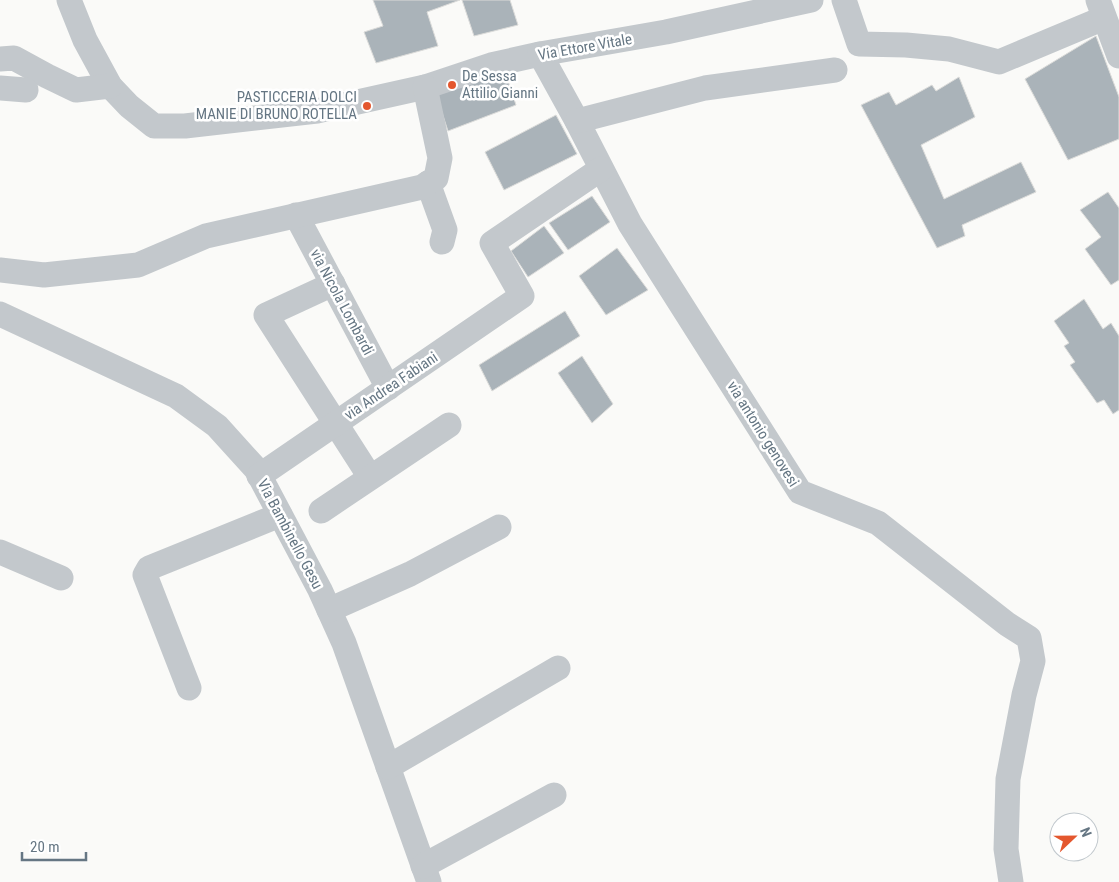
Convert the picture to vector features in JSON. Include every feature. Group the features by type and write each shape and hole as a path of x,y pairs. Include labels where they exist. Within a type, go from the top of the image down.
{"street":[{"path":"0,59 14,58 76,90 110,86 85,40 69,0"},
{"path":"666,32 737,0"},
{"name":"Via Ettore Vitale","path":"110,86 129,106 154,126 185,126 317,111 425,87 492,65 540,54 666,32 811,0"},
{"path":"844,0 859,44 906,45 949,49 999,62 1101,9 1119,56"},
{"name":"via antonio genovesi","path":"540,54 630,224 800,492 878,523 1007,624 1030,638 1033,661 1024,695 1008,778 1006,849 1011,882"},
{"path":"577,121 705,88 835,70"},
{"path":"0,270 44,275 138,265 206,236 422,187 436,178 440,158 425,87"},
{"path":"0,88 26,90"},
{"name":"via Andrea Fabiani","path":"260,476 522,296 492,243 601,168"},
{"path":"428,183 445,230 442,242"},
{"name":"via Nicola Lombardi","path":"296,216 388,388"},
{"path":"333,284 266,315 370,477"},
{"name":"Via Bambinello Gesu","path":"0,314 176,396 217,426 256,469 329,610 344,643 426,874"},
{"path":"321,511 449,425"},
{"path":"189,688 145,575 149,568 280,515"},
{"path":"329,610 410,574 499,527"},
{"path":"0,552 61,578"},
{"path":"388,767 558,668"},
{"path":"426,874 554,795"}],"building":[{"path":"373,0 460,0 427,12 438,46 376,63 364,32 383,26"},
{"path":"462,0 510,0 518,25 474,36"},
{"path":"1096,36 1119,97 1119,139 1068,160 1025,79"},
{"path":"505,72 516,105 448,131 436,94"},
{"path":"959,77 975,117 921,145 944,199 1021,162 1036,192 962,225 965,236 937,248 861,105 889,92 896,105 932,85 936,91"},
{"path":"556,115 577,154 504,190 485,152"},
{"path":"1108,192 1119,208 1119,280 1111,285 1085,249 1101,237 1080,210"},
{"path":"592,196 610,222 568,250 549,223"},
{"path":"544,226 564,253 528,277 511,251"},
{"path":"617,248 648,290 606,315 579,276"},
{"path":"1084,299 1103,329 1111,323 1119,336 1119,410 1113,414 1104,400 1097,403 1070,365 1075,362 1064,346 1069,343 1054,321"},
{"path":"565,311 580,336 492,391 479,365"},
{"path":"582,356 613,404 592,423 558,373"}],"place":[{"name":"De Sessa Attilio Gianni","path":"452,85"},
{"name":"PASTICCERIA DOLCI MANIE DI BRUNO ROTELLA","path":"367,106"}]}
